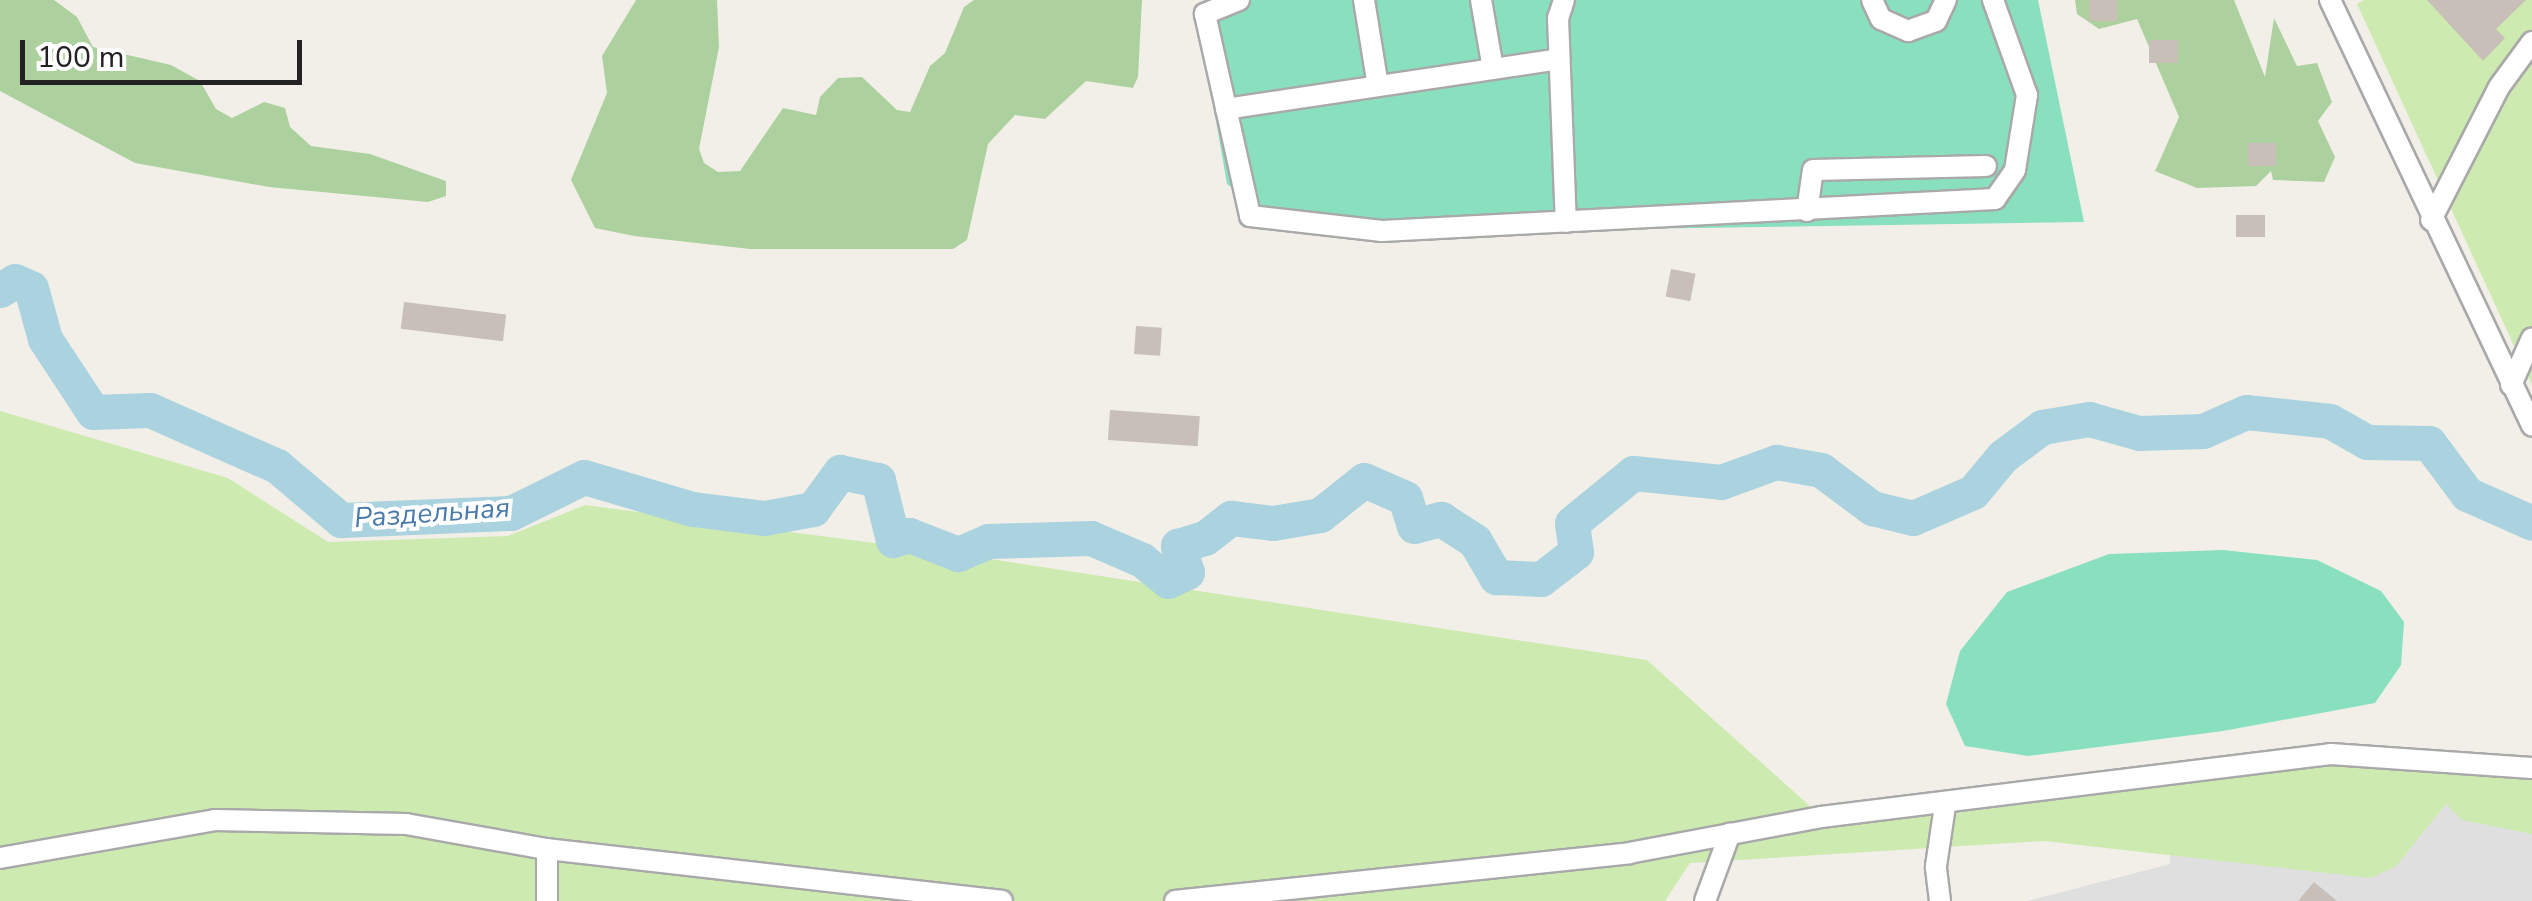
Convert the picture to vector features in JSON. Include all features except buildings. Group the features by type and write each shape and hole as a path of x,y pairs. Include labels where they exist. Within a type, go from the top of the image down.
{"street":[{"path":"1239,0 1205,14 1250,216 1382,230 1995,199 2015,170 2027,95 1993,0"},
{"path":"1364,0 1378,86"},
{"path":"1480,0 1492,69"},
{"path":"1564,0 1559,59 1566,222"},
{"path":"1872,0 1881,19 1908,31 1936,20 1946,0"},
{"path":"2337,3 2431,220 2532,425"},
{"path":"2431,220 2499,87 2532,42"},
{"path":"1226,109 1559,59"},
{"path":"1807,211 1813,170 1986,166"},
{"path":"2511,385 2532,338"},
{"path":"1175,901 1629,853 1730,833 2331,754 2532,768"},
{"path":"1940,901 1936,866 1944,806"},
{"path":"0,858 215,820 406,824 547,849 1002,901"},
{"path":"1705,901 1730,833"},
{"path":"547,849 547,901"}],"shaded area":[{"path":"2170,793 2532,793 2532,901 2170,901"},
{"path":"2174,863 2185,901 2027,901"}],"green space":[{"path":"0,0 54,0 77,17 93,47 171,65 200,81 216,109 232,118 264,102 285,108 290,127 311,146 370,154 446,181 446,196 428,202 269,187 135,163 0,91"},
{"path":"636,0 717,0 719,47 699,149 704,163 718,172 740,171 783,108 816,115 820,97 838,78 862,77 897,110 910,112 930,66 945,53 964,7 974,0 1142,0 1138,77 1133,88 1086,81 1045,119 1015,115 988,144 967,240 953,249 750,249 634,236 595,228 571,180 607,93 602,56"},
{"path":"1209,0 2038,0 2084,222 1496,231 1259,208 1227,184 1198,17"},
{"path":"2075,0 2234,0 2265,77 2274,18 2297,66 2317,63 2332,102 2318,121 2335,157 2324,182 2273,180 2271,171 2256,186 2197,188 2155,171 2179,117 2137,19 2099,29 2077,14"},
{"path":"2364,0 2532,0 2532,385 2357,4"},
{"path":"0,411 228,478 328,542 508,536 585,505 958,554 1647,660 1822,817 2331,754 2532,768 2532,834 2462,820 2446,804 2396,866 2371,878 2044,841 1690,863 1665,901 0,901"},
{"path":"2223,550 2317,560 2381,591 2404,622 2401,665 2375,703 2223,731 2028,756 1965,746 1946,704 1960,651 2007,592 2109,554"}],"waterway":[{"name":"Раздельная","path":"0,290 15,281 31,288 45,339 93,412 150,410 277,466 341,520 511,513 584,477 693,509 764,518 813,509 840,472 878,480 893,540 909,535 958,554 988,541 1091,538 1142,560 1168,581 1187,572 1178,546 1205,538 1231,518 1273,523 1320,515 1364,480 1405,498 1414,526 1441,519 1475,541 1496,577 1541,579 1576,552 1572,523 1633,473 1721,482 1776,462 1821,470 1872,508 1913,518 1973,492 2003,456 2042,427 2089,419 2139,433 2203,431 2246,412 2330,421 2367,442 2429,443 2467,494 2532,523"}]}
